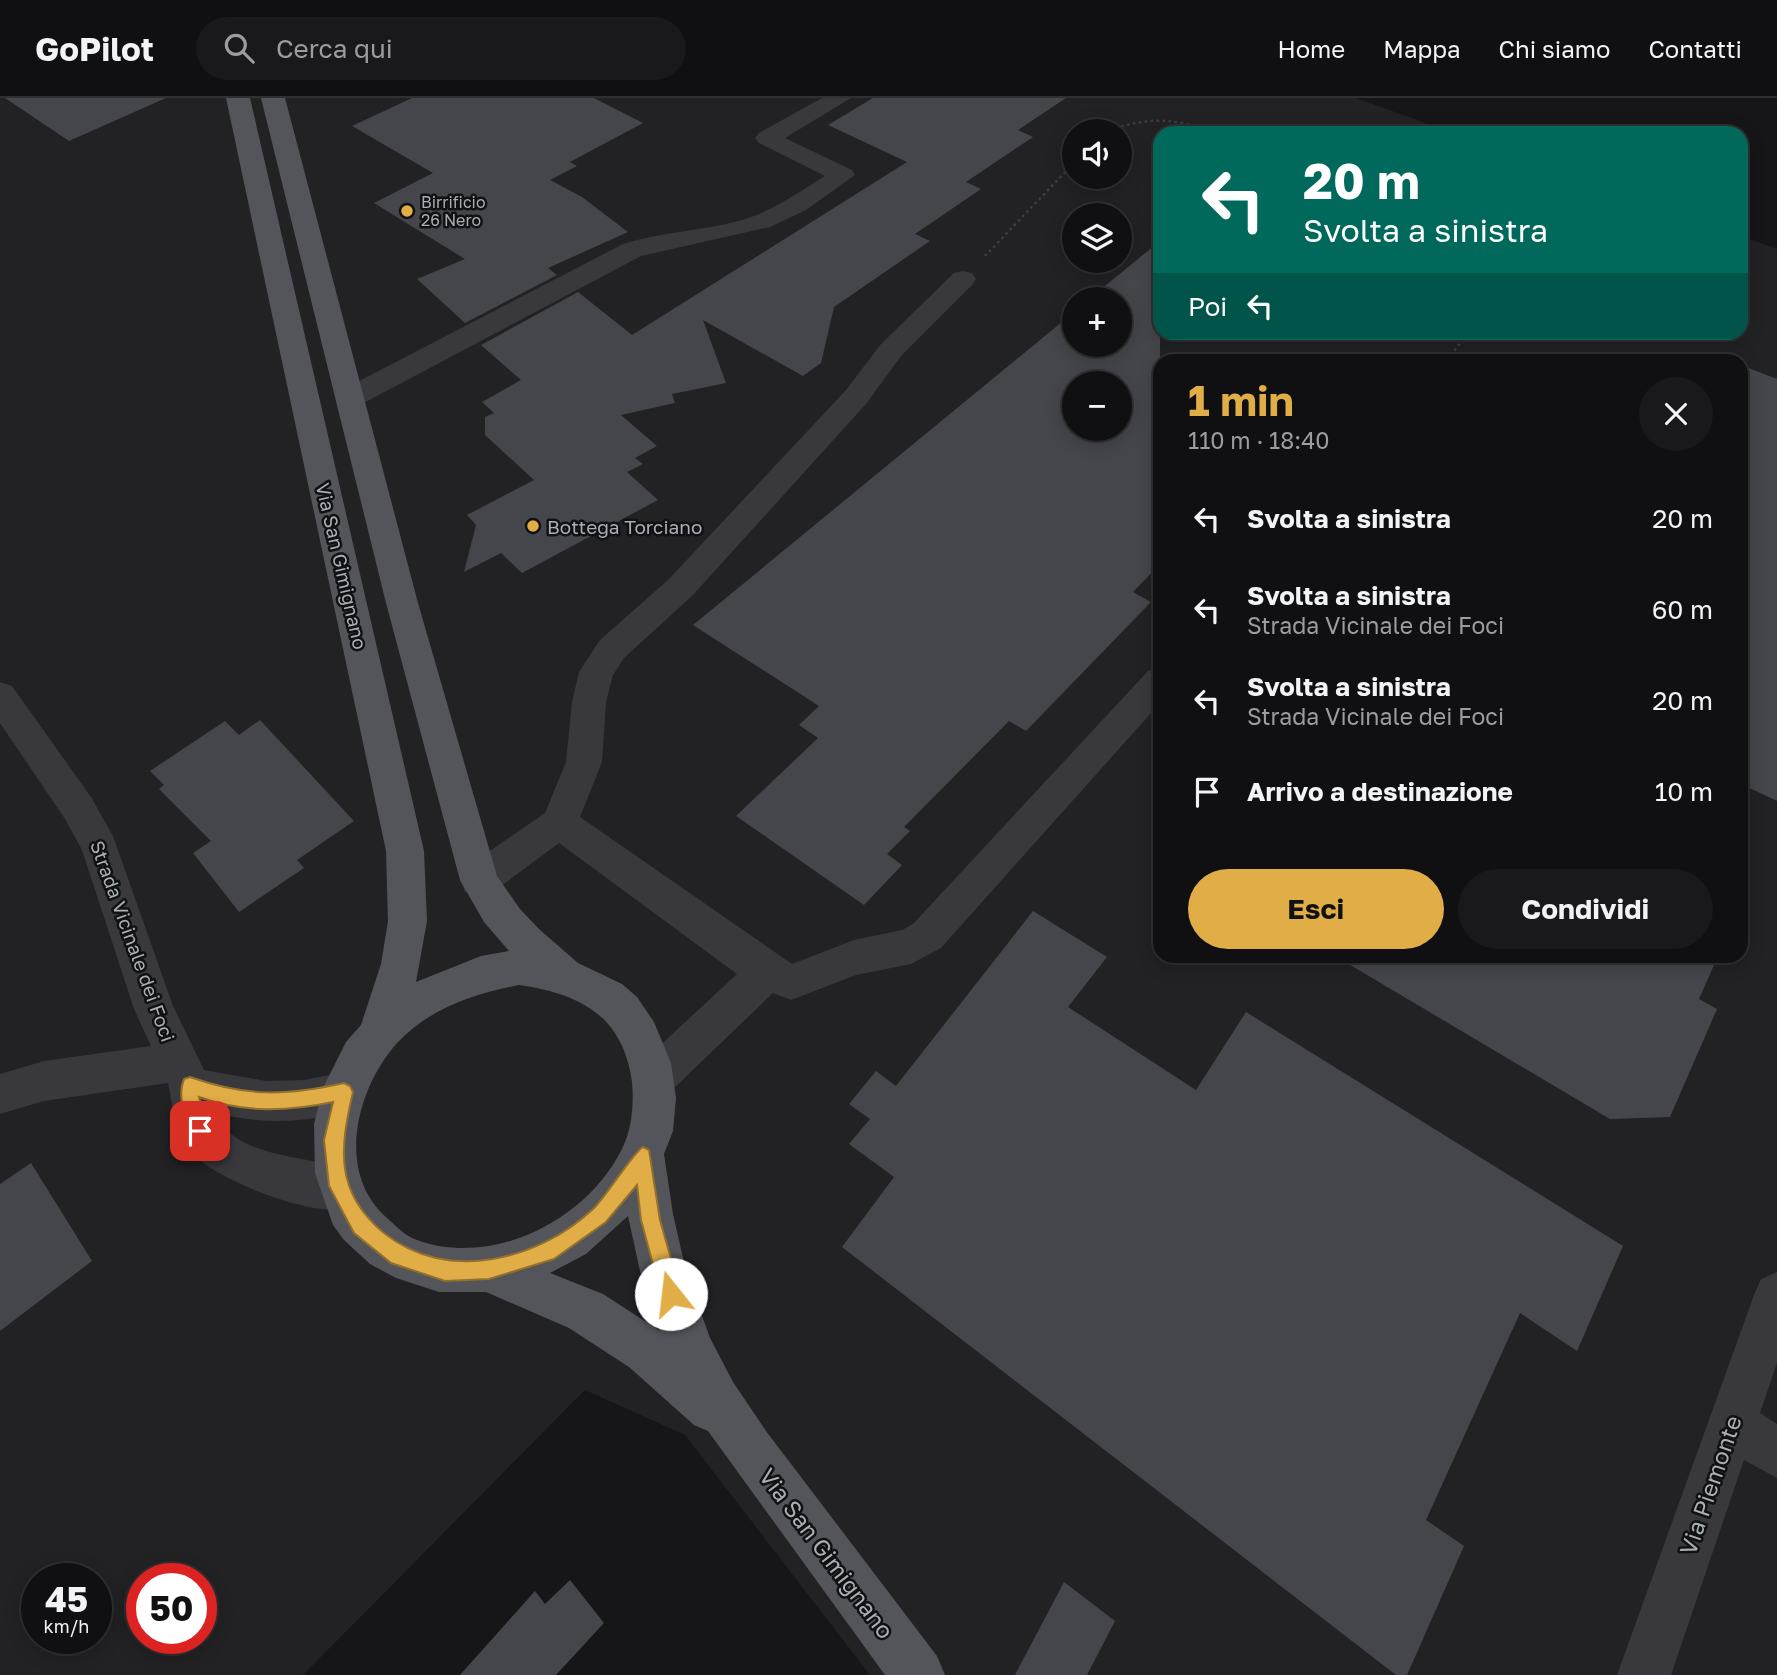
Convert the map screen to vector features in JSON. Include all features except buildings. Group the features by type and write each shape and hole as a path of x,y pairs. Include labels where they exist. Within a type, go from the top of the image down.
{"main road":[{"name":"Via San Gimignano","path":"238,98 405,851 410,900 406,945 391,1002 379,1033"},
{"path":"274,98 349,398 480,880 498,915 513,933 567,976 607,996 623,1010 648,1052 654,1077 652,1127 643,1156 615,1200 573,1237 547,1253 489,1270 445,1271 398,1256 361,1226 338,1186 333,1140 344,1092 355,1066 379,1033 420,998 468,975 519,967 567,976"},
{"name":"Via San Gimignano","path":"643,1156 651,1220 671,1294 705,1379 735,1432 918,1675"},
{"name":"Via San Gimignano","path":"489,1270 586,1311 618,1331 675,1374 735,1432"}],"street":[{"path":"349,398 632,250 666,240 747,226 810,197 843,175 767,138 839,98"},
{"path":"480,880 559,823 584,762 589,702 596,672 612,649 681,587 856,397 891,350 963,279"},
{"path":"559,823 767,972 791,982 853,958 919,942 932,932 1153,688"},
{"name":"Strada Vicinale dei Foci","path":"0,695 95,836 154,1009 184,1074 196,1122 218,1150 244,1164 290,1180 338,1186"},
{"path":"654,1077 767,972"},
{"path":"0,1094 54,1079 184,1074 222,1097 261,1103 299,1101 344,1092"},
{"name":"Via Piemonte","path":"1644,1675 1777,1295"},
{"path":"1732,1424 1777,1453"}],"path":[{"path":"1132,123 1159,119 1183,121 1196,126"},
{"path":"963,279 1062,176"},
{"path":"1452,354 1463,340"}],"shaded area":[{"path":"0,98 1356,98 1434,126 1153,126 1153,340 1748,340 1748,239 1777,249 1777,1675 870,1675 685,1435 585,1390 303,1675 0,1675"}],"place":[{"name":"Birrificio 26 Nero","path":"407,211"},
{"name":"Bottega Torciano","path":"533,526"}],"route":[{"path":"200,1131 191,1106 190,1085 222,1097 261,1103 299,1101 344,1092 333,1140 338,1186 361,1226 398,1256 445,1271 489,1270 547,1253 573,1237 615,1200 643,1156 651,1220 671,1294"}]}
